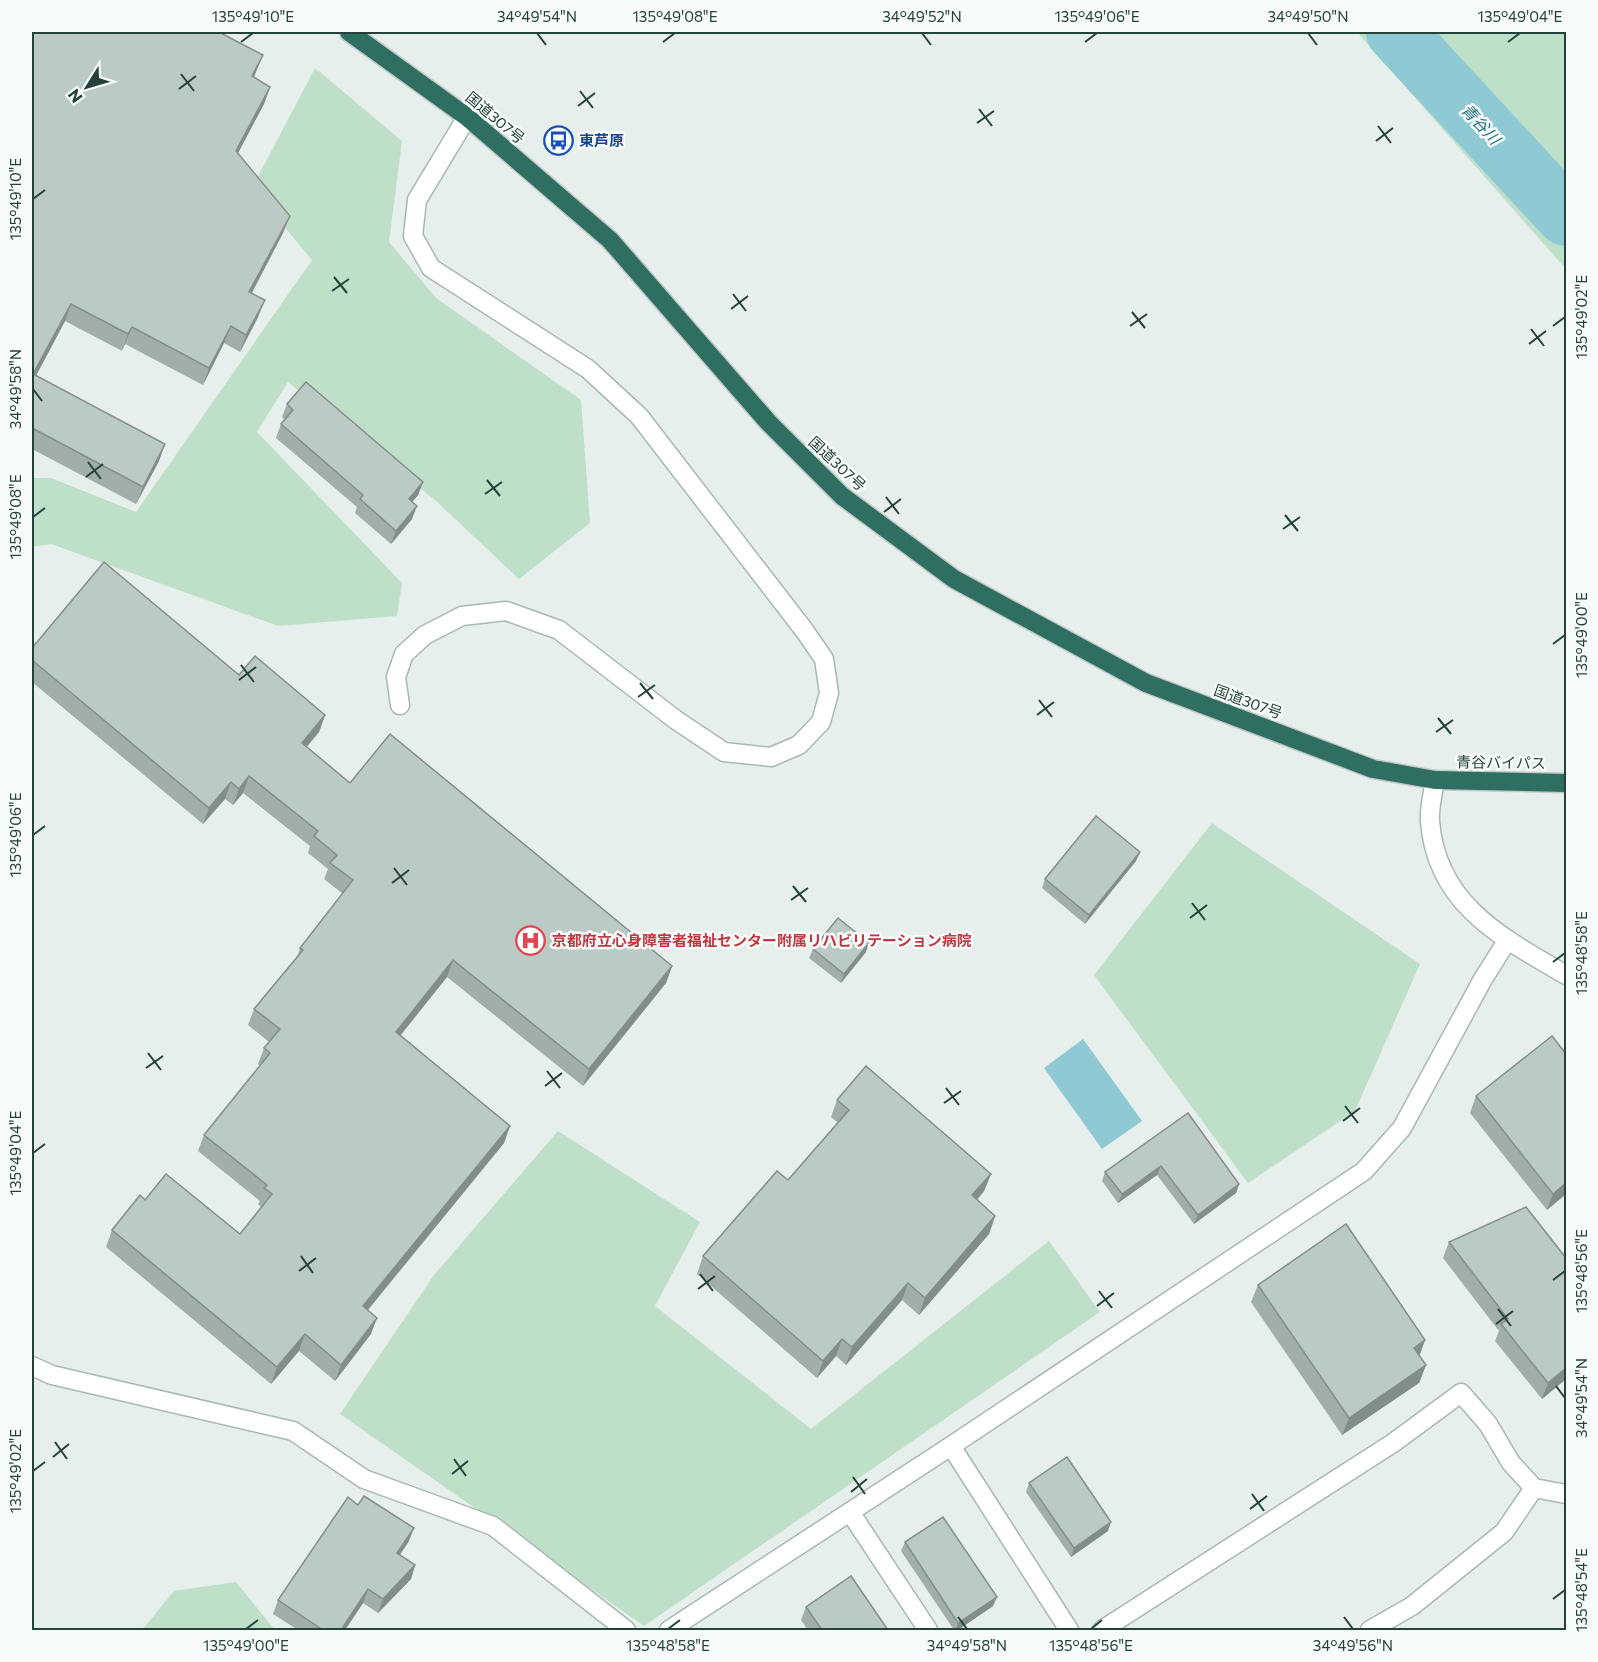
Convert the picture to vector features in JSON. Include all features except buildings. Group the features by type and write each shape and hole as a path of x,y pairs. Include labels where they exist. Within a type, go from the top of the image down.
{"highway":[{"name":"国道307号","path":"349,32 467,117 610,240 768,422 842,496 954,579 1146,683 1373,769 1435,780"},
{"name":"青谷バイパス","path":"1435,780 1566,783"}],"street":[{"path":"400,705 396,677 404,654 425,635 462,616 506,611 559,630 676,720 724,752 771,757 799,745 821,722 829,693 824,659 811,640 639,416 588,369 431,268 413,236 417,200 467,117"},
{"path":"1435,780 1430,818 1433,846 1442,870 1461,901 1508,941 1566,975"},
{"path":"669,1630 951,1446 1364,1171 1402,1128 1483,979 1508,941"},
{"path":"32,1366 52,1375 293,1431 364,1479 493,1526 626,1630"},
{"path":"1102,1630 1392,1443 1461,1393 1488,1424 1511,1463 1534,1488 1566,1494"},
{"path":"951,1446 1070,1630"},
{"path":"1370,1630 1412,1606 1504,1532 1534,1488"},
{"path":"850,1512 928,1630"}],"green space":[{"path":"1357,32 1566,32 1566,268 1557,259"},
{"path":"315,68 402,141 389,242 436,298 581,400 590,523 519,579 435,500 288,382 257,432 402,583 397,616 278,626 51,544 32,547 32,478 51,478 136,512 312,260 252,188"},
{"path":"1212,823 1420,964 1355,1111 1248,1183 1094,975"},
{"path":"558,1131 700,1222 655,1306 811,1429 1049,1241 1100,1312 644,1626 340,1414 434,1275"},
{"path":"236,1582 275,1630 142,1630 174,1591"}],"water":[{"path":"1083,1039 1142,1121 1102,1149 1044,1068"}],"waterway":[{"name":"青谷川","path":"1396,32 1566,216"}],"place":[{"name":"東芦原","path":"558,141"},
{"name":"京都府立心身障害者福祉センター附属リハビリテーション病院","path":"531,941"}]}
